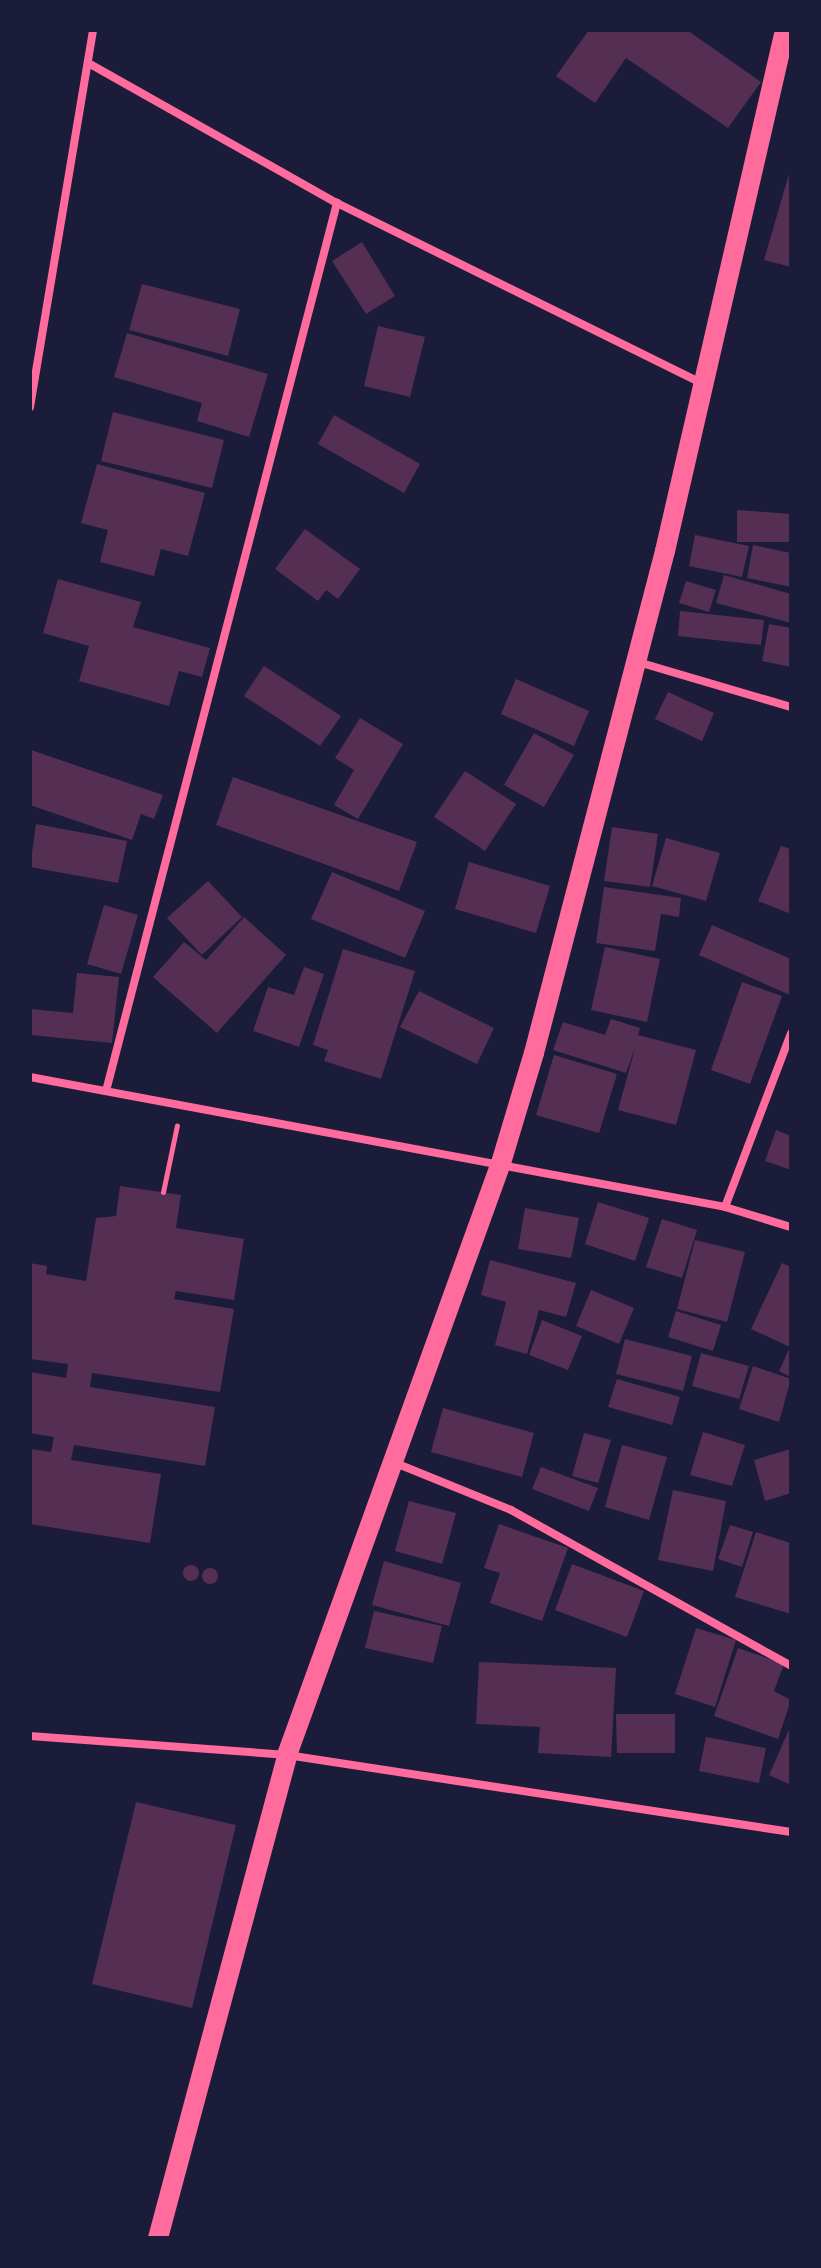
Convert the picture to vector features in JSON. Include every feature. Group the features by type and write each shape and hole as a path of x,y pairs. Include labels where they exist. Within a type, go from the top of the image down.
{"main road":[{"path":"158,2238 287,1755 501,1163 665,551 701,383 784,35"}],"street":[{"path":"30,407 90,64 93,30"},
{"path":"90,64 337,203 701,383"},
{"path":"106,1091 337,203"},
{"path":"634,661 791,707"},
{"path":"725,1207 791,1033"},
{"path":"30,1077 725,1207 791,1227"},
{"path":"392,1462 511,1510 791,1666"},
{"path":"30,1736 287,1755 791,1832"}],"path":[{"path":"163,1192 181,1105"}],"building":[{"path":"589,30 687,30 761,82 728,128 626,58 595,103 556,76"},
{"path":"791,167 791,267 764,260"},
{"path":"362,242 395,296 366,314 332,261"},
{"path":"142,284 240,309 228,356 129,330"},
{"path":"378,326 425,337 410,397 364,386"},
{"path":"127,333 268,374 249,437 197,421 202,403 114,377"},
{"path":"113,412 224,440 212,488 101,461"},
{"path":"334,415 420,464 404,493 318,444"},
{"path":"97,464 205,493 188,556 161,549 154,576 100,562 108,530 81,523"},
{"path":"737,510 791,514 791,542 737,542"},
{"path":"305,529 360,569 338,599 326,590 318,601 275,569"},
{"path":"695,535 749,546 742,577 689,566"},
{"path":"753,545 791,553 791,587 747,578"},
{"path":"724,575 791,594 791,623 716,603"},
{"path":"58,579 141,602 133,627 210,648 202,677 179,671 169,706 79,681 89,646 43,633"},
{"path":"686,581 716,590 709,612 679,603"},
{"path":"680,611 764,620 761,645 678,636"},
{"path":"769,624 791,628 791,667 762,661"},
{"path":"264,666 341,716 320,746 244,696"},
{"path":"516,679 589,711 574,746 501,714"},
{"path":"668,692 714,713 702,741 655,719"},
{"path":"360,718 403,744 358,819 334,805 354,770 335,758"},
{"path":"534,733 574,755 544,807 504,785"},
{"path":"31,750 163,795 154,819 141,814 132,840 30,805"},
{"path":"465,771 516,804 485,851 434,817"},
{"path":"233,777 417,842 399,891 216,825"},
{"path":"36,824 127,841 118,883 30,867"},
{"path":"612,827 658,834 650,887 604,881"},
{"path":"666,838 720,853 706,901 652,886"},
{"path":"781,846 791,849 791,914 758,901"},
{"path":"469,862 550,886 536,933 455,909"},
{"path":"332,872 425,911 405,958 311,919"},
{"path":"208,881 242,917 202,955 167,918"},
{"path":"604,887 681,898 679,917 661,914 655,951 596,943"},
{"path":"104,905 138,915 121,974 87,964"},
{"path":"244,917 286,955 217,1033 153,977 184,942 206,960"},
{"path":"712,925 791,959 790,995 699,955"},
{"path":"605,947 660,959 647,1022 591,1010"},
{"path":"343,949 415,971 381,1079 324,1061 328,1050 313,1045"},
{"path":"304,967 324,974 299,1047 253,1031 268,987 294,995"},
{"path":"77,973 119,977 112,1043 30,1035 30,1009 73,1013"},
{"path":"742,982 782,996 750,1084 711,1070"},
{"path":"419,991 494,1028 477,1064 400,1027"},
{"path":"611,1019 640,1028 638,1035 696,1050 676,1125 618,1110 636,1045 626,1073 553,1050 563,1022 605,1035"},
{"path":"554,1055 617,1074 599,1133 536,1115"},
{"path":"776,1130 791,1136 791,1170 765,1161"},
{"path":"120,1186 181,1195 176,1228 244,1239 234,1300 176,1291 174,1299 234,1309 220,1392 92,1373 90,1387 215,1407 205,1466 74,1445 71,1460 161,1474 150,1543 30,1524 30,1449 51,1452 54,1437 30,1433 30,1372 66,1378 68,1364 30,1359 30,1263 47,1266 46,1274 86,1281 96,1218 116,1216"},
{"path":"598,1202 649,1218 635,1261 585,1244"},
{"path":"525,1208 579,1218 571,1258 518,1249"},
{"path":"662,1219 697,1230 682,1278 646,1267"},
{"path":"695,1240 745,1252 727,1322 677,1309"},
{"path":"490,1260 576,1283 566,1317 539,1310 527,1354 495,1345 506,1302 481,1295"},
{"path":"782,1263 791,1267 791,1377 779,1371 790,1347 751,1329"},
{"path":"591,1290 634,1308 619,1344 576,1326"},
{"path":"676,1311 721,1325 713,1351 668,1337"},
{"path":"542,1320 582,1336 568,1370 529,1355"},
{"path":"625,1339 692,1356 683,1391 616,1374"},
{"path":"701,1353 749,1366 739,1399 692,1386"},
{"path":"753,1366 791,1379 779,1422 739,1409"},
{"path":"617,1379 680,1397 672,1425 608,1407"},
{"path":"443,1408 534,1433 522,1477 431,1452"},
{"path":"703,1432 745,1445 732,1486 690,1475"},
{"path":"584,1433 611,1440 598,1483 572,1476"},
{"path":"622,1445 667,1457 649,1520 605,1507"},
{"path":"791,1449 791,1493 765,1501 754,1460"},
{"path":"541,1467 598,1488 589,1511 532,1489"},
{"path":"673,1490 726,1501 713,1571 658,1560"},
{"path":"409,1501 456,1513 442,1564 395,1551"},
{"path":"499,1524 568,1548 542,1621 490,1603 500,1573 484,1568"},
{"path":"730,1525 753,1532 742,1567 718,1559"},
{"path":"756,1532 791,1543 791,1614 735,1597"},
{"path":"384,1561 461,1583 449,1626 372,1605"},
{"path":"572,1564 644,1591 627,1637 555,1610"},
{"path":"188,1565 194,1565 199,1573 197,1579 188,1581 183,1576 183,1570"},
{"path":"207,1568 213,1568 218,1576 216,1582 207,1584 202,1579 202,1573"},
{"path":"374,1611 442,1626 433,1663 365,1648"},
{"path":"696,1628 736,1640 715,1707 675,1694"},
{"path":"738,1648 784,1664 774,1691 791,1700 778,1739 714,1716"},
{"path":"479,1662 616,1668 611,1757 538,1753 540,1727 476,1724"},
{"path":"616,1714 675,1714 675,1753 617,1753"},
{"path":"791,1725 791,1785 769,1775"},
{"path":"706,1737 766,1748 759,1783 699,1771"},
{"path":"136,1802 236,1825 192,2008 92,1984"}]}
